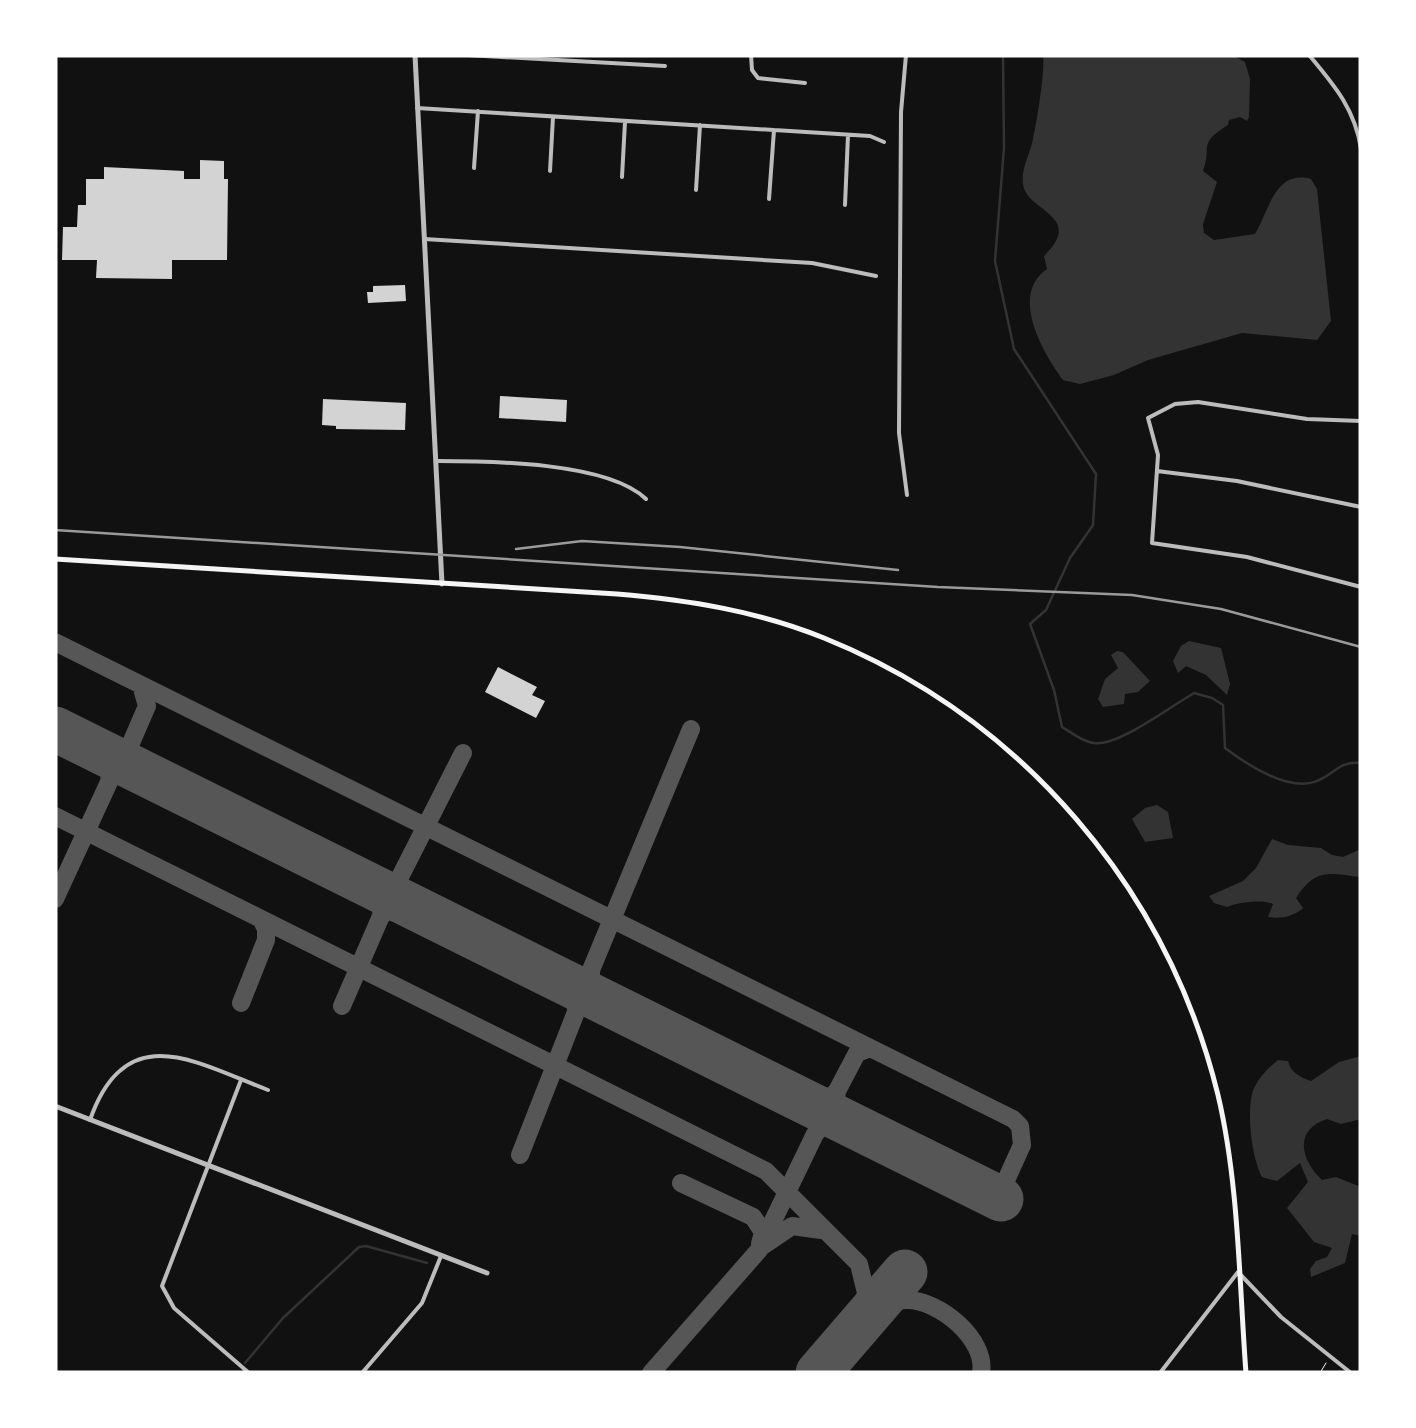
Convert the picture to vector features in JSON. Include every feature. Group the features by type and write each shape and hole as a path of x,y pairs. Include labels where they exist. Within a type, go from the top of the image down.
{"main road":[{"path":"55,559 659,598 782,623 898,672 934,694 1002,743 1062,801 1115,866 1178,976 1218,1097 1231,1180 1246,1373"}],"street":[{"path":"415,55 442,584"},
{"path":"467,55 665,66"},
{"path":"751,55 752,70 758,78 805,84"},
{"path":"906,55 902,112 900,433 907,495"},
{"path":"1310,55 1346,99 1361,148"},
{"path":"417,108 870,136 884,142"},
{"path":"474,168 478,111"},
{"path":"550,171 553,117"},
{"path":"622,177 626,122"},
{"path":"696,190 700,126"},
{"path":"769,200 774,130"},
{"path":"844,206 848,135"},
{"path":"424,239 812,262 876,276"},
{"path":"1361,421 1306,419 1185,402 1148,418 1158,445 1152,544 1247,557 1361,587"},
{"path":"437,461 585,472 618,480 646,499"},
{"path":"1157,471 1237,481 1361,506"},
{"path":"90,1120 97,1098 112,1079 150,1056 192,1058 268,1090"},
{"path":"241,1080 162,1286 174,1308 249,1373"},
{"path":"55,1106 487,1273"},
{"path":"362,1373 422,1303 442,1256"},
{"path":"1160,1373 1238,1272 1281,1317 1351,1373"}],"path":[{"path":"1320,1373 1328,1358"}],"shaded area":[{"path":"1043,55 1232,55 1245,62 1250,79 1249,117 1247,121 1240,117 1229,120 1207,146 1203,171 1217,182 1203,224 1204,233 1214,240 1255,234 1281,186 1289,180 1311,179 1317,189 1331,321 1317,340 1242,333 1080,384 1063,380 1039,340 1030,308 1036,280 1047,269 1044,256 1059,231 1057,223 1026,193 1023,184 1038,109"},
{"path":"1189,641 1221,648 1230,684 1227,695 1206,675 1186,666 1178,673 1173,661 1181,646"},
{"path":"1123,652 1150,681 1138,692 1125,694 1124,704 1103,707 1098,699 1105,679 1118,668 1111,655"},
{"path":"1157,805 1168,812 1173,838 1145,842 1132,819 1145,808"},
{"path":"1272,839 1288,845 1321,848 1343,857 1361,849 1361,877 1318,877 1296,898 1303,908 1286,917 1268,917 1273,904 1269,902 1227,907 1214,903 1209,896 1243,881 1256,868"},
{"path":"1361,1056 1361,1119 1341,1124 1327,1119 1316,1124 1309,1130 1304,1146 1309,1164 1322,1180 1336,1177 1361,1187 1361,1236 1352,1234 1345,1263 1311,1277 1310,1269 1316,1261 1327,1257 1332,1248 1314,1242 1287,1208 1308,1182 1300,1163 1277,1181 1262,1177 1251,1135 1253,1091 1278,1060 1288,1061 1296,1074 1311,1081 1339,1062"}],"building":[{"path":"200,160 224,161 224,179 228,179 227,260 172,260 172,279 96,278 97,260 62,260 63,227 77,227 78,205 86,205 86,179 104,179 104,167 184,171 184,179 200,179"},
{"path":"405,285 406,301 368,303 367,292 373,292 373,286"},
{"path":"500,396 567,400 566,422 499,418"},
{"path":"323,399 406,403 405,430 336,429 322,425"},
{"path":"498,667 537,687 532,695 545,701 536,718 485,692"}],"waterway":[{"path":"1003,55 1004,148 995,261 1014,349 1096,474 1093,525 1070,558 1046,610 1030,624 1054,690 1062,727 1090,742 1110,741 1194,693 1223,705 1225,748 1269,775 1308,783 1343,766 1361,763"},
{"path":"245,1363 283,1318 359,1247 427,1263"}],"taxiway":[{"path":"55,642 1013,1119 1020,1126 1022,1145 998,1198"},
{"path":"138,770 128,750 147,706 141,685"},
{"path":"603,1001 591,988 591,970 691,729"},
{"path":"55,899 109,782 111,765 101,751"},
{"path":"342,1006 381,916 382,901 374,887 394,883 400,877 463,753"},
{"path":"55,816 766,1171 859,1264 866,1293 857,1328"},
{"path":"381,916 394,906 411,906"},
{"path":"241,1003 266,940 261,919"},
{"path":"520,1155 576,1012 575,994 561,980"},
{"path":"843,1121 835,1107 837,1091 857,1053 870,1048"},
{"path":"805,1102 824,1103 837,1091"},
{"path":"651,1373 759,1250 815,1134 826,1122 843,1121"},
{"path":"681,1183 753,1217 763,1232 760,1244"},
{"path":"764,1245 792,1226 821,1230"},
{"path":"875,1307 907,1300 946,1314 977,1348 981,1373"}],"runway":[{"path":"55,729 1001,1199"},
{"path":"818,1373 905,1272"}],"railway":[{"path":"55,530 938,587 1132,595 1221,609 1361,647"},
{"path":"516,549 582,541 898,570"}]}
